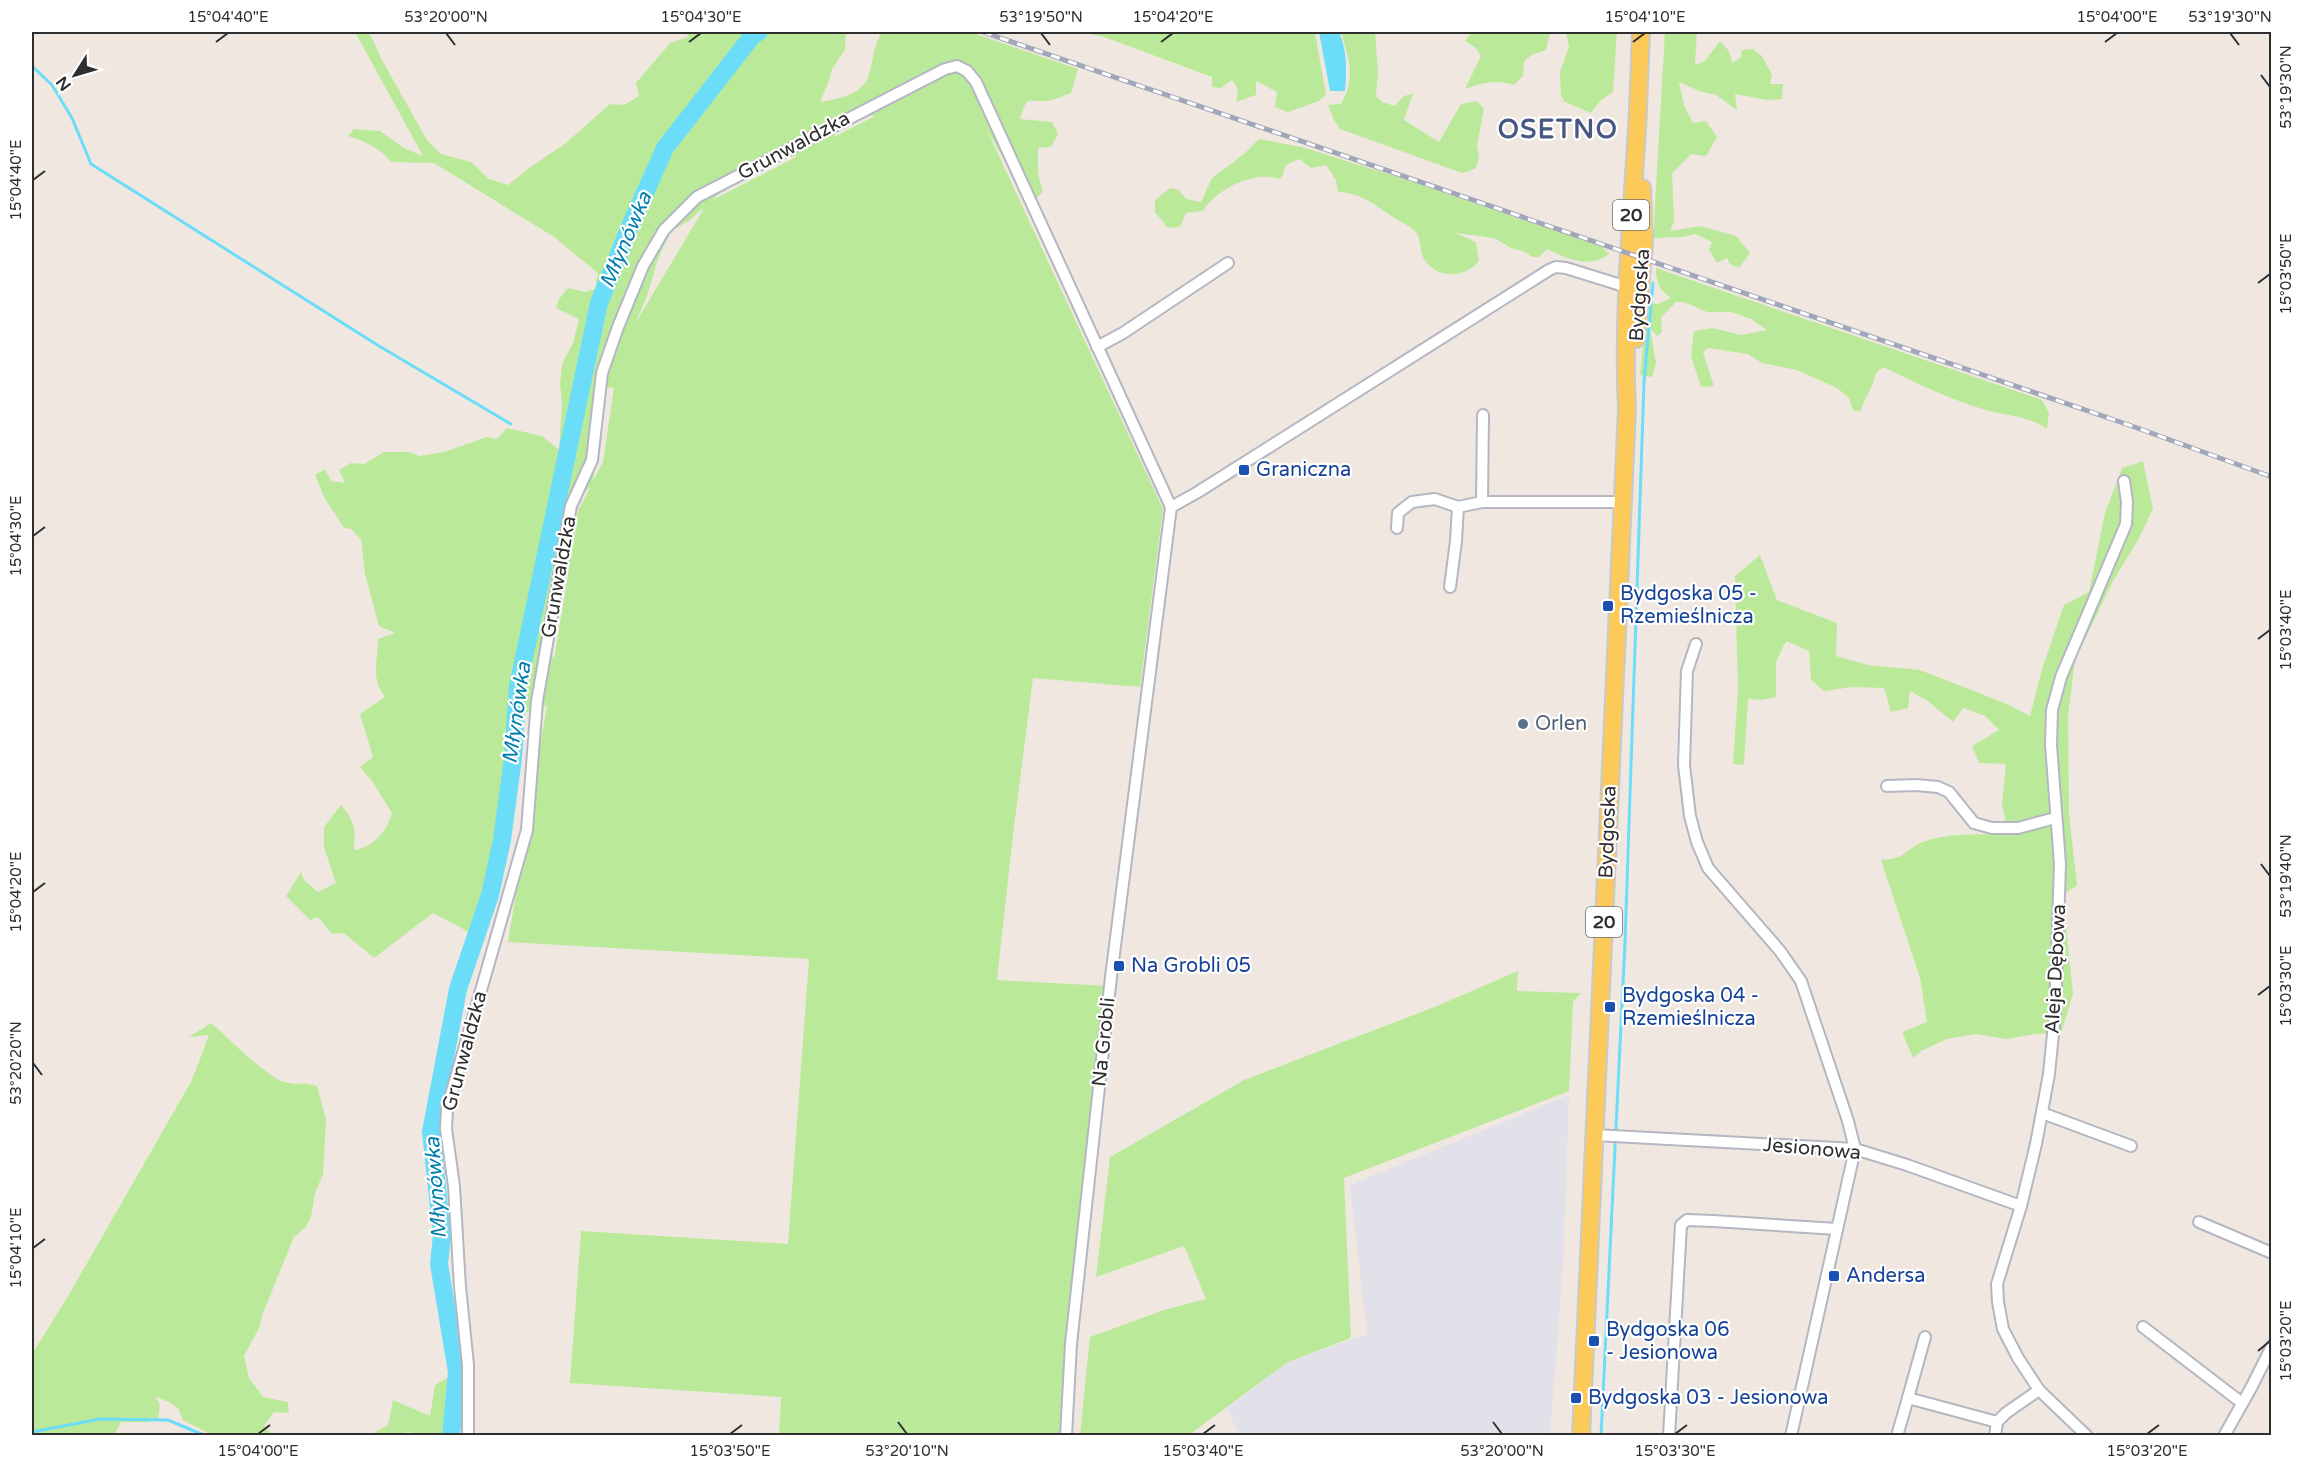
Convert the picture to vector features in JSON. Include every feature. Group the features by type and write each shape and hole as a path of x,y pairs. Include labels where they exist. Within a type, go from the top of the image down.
{"main road":[{"name":"Bydgoska","path":"1627,408 1624,355 1641,32"},
{"name":"Bydgoska","path":"1581,1436 1622,502 1627,408 1635,355 1644,243 1638,109"}],"street":[{"name":"Grunwaldzka","path":"468,1436 468,1365 460,1287 454,1186 446,1129 447,1109 527,830 537,701 571,506 592,460 602,373 643,266 664,230 697,197 945,69 957,66 967,71 976,82 1097,346"},
{"path":"1227,263 1123,333 1097,346 1171,507 1556,267 1627,287 1638,308"},
{"path":"1482,502 1484,415"},
{"name":"Aleja Dębowa","path":"2087,1436 2039,1390 2018,1358 2003,1329 1997,1284 2021,1206 2042,1113 2049,1074 2055,1014 2060,864 2050,745 2052,710 2061,677 2126,524 2127,502 2124,481"},
{"path":"1397,528 1398,513 1412,502 1436,499 1458,507 1482,502 1622,502"},
{"name":"Na Grobli","path":"1066,1436 1071,1344 1111,977 1171,507"},
{"path":"1450,588 1458,507"},
{"path":"1696,644 1688,671 1684,765 1690,816 1697,842 1708,868 1780,951 1801,981 1848,1121 1855,1149 1791,1436"},
{"path":"1887,786 1938,787 1949,792 1974,823 1992,828 2018,828 2055,818"},
{"path":"2042,1113 2131,1146"},
{"name":"Jesionowa","path":"1594,1135 1855,1149 2021,1206"},
{"path":"1669,1436 1681,1225 1687,1220 1837,1229"},
{"path":"2199,1222 2271,1254"},
{"path":"2143,1327 2242,1403"},
{"path":"1897,1436 1924,1337"},
{"path":"2228,1434 2271,1346"},
{"path":"1995,1436 1997,1422 2039,1390"},
{"path":"1908,1398 1997,1422"}],"shaded area":[{"path":"1569,1095 1563,1265 1550,1435 1239,1435 1227,1408 1288,1362 1367,1334 1350,1185"}],"green space":[{"path":"355,32 369,32 427,140 441,154 471,162 489,179 508,185 566,143 610,104 624,105 639,96 636,83 670,43 688,37 687,32 846,32 845,50 832,69 820,102 847,96 865,83 876,44 882,32 970,32 1078,69 1071,93 1050,100 1029,101 1022,111 1020,119 1052,122 1058,134 1051,147 1038,148 1038,174 1043,192 1032,202 1026,198 986,128 1163,509 1140,687 1033,678 1013,835 997,980 1109,986 1060,1435 779,1435 781,1397 570,1383 581,1231 788,1244 809,959 508,942 547,705 522,714 517,791 506,852 482,939 433,913 374,958 344,933 332,934 320,919 315,917 311,921 286,896 301,872 304,880 318,892 336,883 324,847 324,827 341,805 354,826 354,850 373,842 387,826 392,813 372,781 360,767 373,757 360,714 385,697 380,690 376,676 378,639 395,633 379,626 365,574 361,539 351,529 344,528 324,497 315,475 325,469 331,481 345,483 339,470 351,463 364,464 384,452 409,452 420,456 444,452 487,437 497,439 507,428 542,436 559,450 562,364 573,343 579,319 556,308 559,299 568,288 585,292 595,289 598,273 554,237 434,163 391,162 382,152 361,140 348,136 354,129 380,131 404,148 423,156","holes":["865,115 875,116 834,137 842,124","798,156 713,200 720,193 779,159","703,210 635,324 647,296 658,259 671,231","607,387 614,388 603,462 593,481 597,454 593,412","590,488 578,511 573,542 574,495","568,575 554,659 547,643 555,578"]},
{"path":"1081,32 1315,32 1326,95 1319,101 1288,112 1275,107 1277,92 1256,81 1256,95 1236,102 1238,89 1232,80 1221,88 1212,87 1212,77 1104,37"},
{"path":"1341,32 1375,32 1378,73 1376,96 1382,102 1395,106 1404,96 1413,94 1404,120 1439,142 1461,104 1477,101 1484,109 1477,145 1479,158 1475,169 1462,173 1340,129 1328,105 1341,104 1346,95 1350,77"},
{"path":"1471,32 1550,32 1546,50 1524,61 1523,76 1514,85 1489,82 1465,89 1481,56 1476,48 1465,41"},
{"path":"1566,32 1617,32 1613,92 1600,101 1591,113 1565,102 1561,96 1560,72 1569,47"},
{"path":"1665,32 1697,32 1695,65 1705,61 1720,41 1729,51 1732,63 1741,57 1742,50 1753,49 1762,56 1772,75 1770,84 1783,84 1782,99 1768,100 1735,94 1737,110 1716,95 1699,91 1679,82 1684,105 1693,123 1706,121 1717,137 1706,156 1691,154 1672,173 1674,221 1670,231 1700,226 1736,236 1750,253 1739,268 1730,264 1727,258 1717,263 1709,250 1712,242 1695,234 1653,239"},
{"path":"1259,139 1302,147 1404,179 1602,247 1609,254 1602,259 1586,262 1570,259 1547,249 1539,257 1532,257 1494,238 1455,233 1476,242 1479,261 1473,267 1459,273 1436,271 1424,259 1418,235 1412,228 1362,198 1338,192 1336,180 1326,165 1311,168 1299,159 1286,165 1281,179 1258,177 1234,185 1213,199 1203,211 1186,213 1180,227 1168,228 1155,212 1155,200 1170,188 1179,190 1186,199 1201,202 1212,178 1244,154"},
{"path":"1656,268 2042,400 2049,413 2047,429 2025,419 1960,401 1883,367 1876,373 1860,412 1853,410 1849,398 1837,388 1797,370 1762,363 1748,354 1708,348 1703,352 1714,386 1701,387 1691,356 1694,331 1713,328 1741,335 1767,330 1751,319 1731,312 1707,312 1684,302 1676,302 1661,317 1662,332 1657,336 1650,328 1656,363 1652,377 1640,375 1643,347 1640,321 1647,287 1652,303 1658,304 1671,298 1659,285"},
{"path":"2143,461 2153,509 2138,540 2113,581 2075,660 2068,716 2069,813 2077,885 2063,895 2073,994 2061,1033 2035,1034 2006,1039 1976,1034 1947,1039 1921,1051 1913,1058 1902,1032 1927,1022 1920,978 1881,860 1900,856 1917,845 1933,839 1965,835 2008,834 2002,804 2006,764 1979,763 1972,746 1999,730 1985,716 1963,708 1953,722 1928,701 1910,691 1908,708 1891,712 1884,688 1853,687 1824,691 1811,680 1809,651 1786,641 1776,662 1776,697 1760,700 1748,699 1744,765 1733,764 1738,690 1735,576 1760,555 1777,600 1837,623 1836,656 1868,665 1920,670 2007,704 2030,716 2042,669 2064,605 2089,592 2105,513 2122,468"},
{"path":"1518,971 1517,991 1581,993 1573,1002 1569,1091 1344,1178 1351,1338 1288,1362 1189,1435 1080,1435 1090,1337 1164,1310 1206,1299 1184,1246 1096,1277 1110,1157 1244,1080 1437,1006"},
{"path":"211,1023 271,1075 289,1083 317,1086 326,1120 323,1174 315,1193 311,1217 305,1228 294,1237 259,1328 244,1356 249,1378 263,1397 288,1402 289,1413 274,1412 264,1426 273,1435 212,1435 183,1420 178,1408 156,1397 160,1405 158,1419 147,1422 121,1422 114,1435 32,1435 32,1354 70,1293 192,1080 209,1035 189,1037"},
{"path":"454,1374 455,1435 406,1432 407,1435 370,1435 388,1425 393,1400 430,1416 435,1385"}],"water":[{"path":"1319,32 1339,32 1346,61 1345,91 1330,91"}],"waterway":[{"name":"Młynówka","path":"451,1436 457,1372 439,1264 442,1235 431,1132 458,989 490,895 502,840 513,758 518,686 599,303 665,148 753,35 759,32"},
{"path":"32,66 52,85 72,118 91,164 379,346 511,424"},
{"path":"1601,1436 1625,942 1644,382 1653,283"},
{"path":"32,1432 100,1419 168,1420 206,1436"}],"railway":[{"path":"983,32 2129,425 2272,477"}],"place":[{"name":"Graniczna","path":"1244,470"},
{"name":"Bydgoska 05 - Rzemieślnicza","path":"1608,606"},
{"name":"Orlen","path":"1523,724"},
{"name":"Na Grobli 05","path":"1119,966"},
{"name":"Bydgoska 04 - Rzemieślnicza","path":"1610,1007"},
{"name":"Andersa","path":"1834,1276"},
{"name":"Bydgoska 06 - Jesionowa","path":"1594,1341"},
{"name":"Bydgoska 03 - Jesionowa","path":"1576,1398"}],"district":[{"name":"OSETNO","path":"1558,129"}]}
